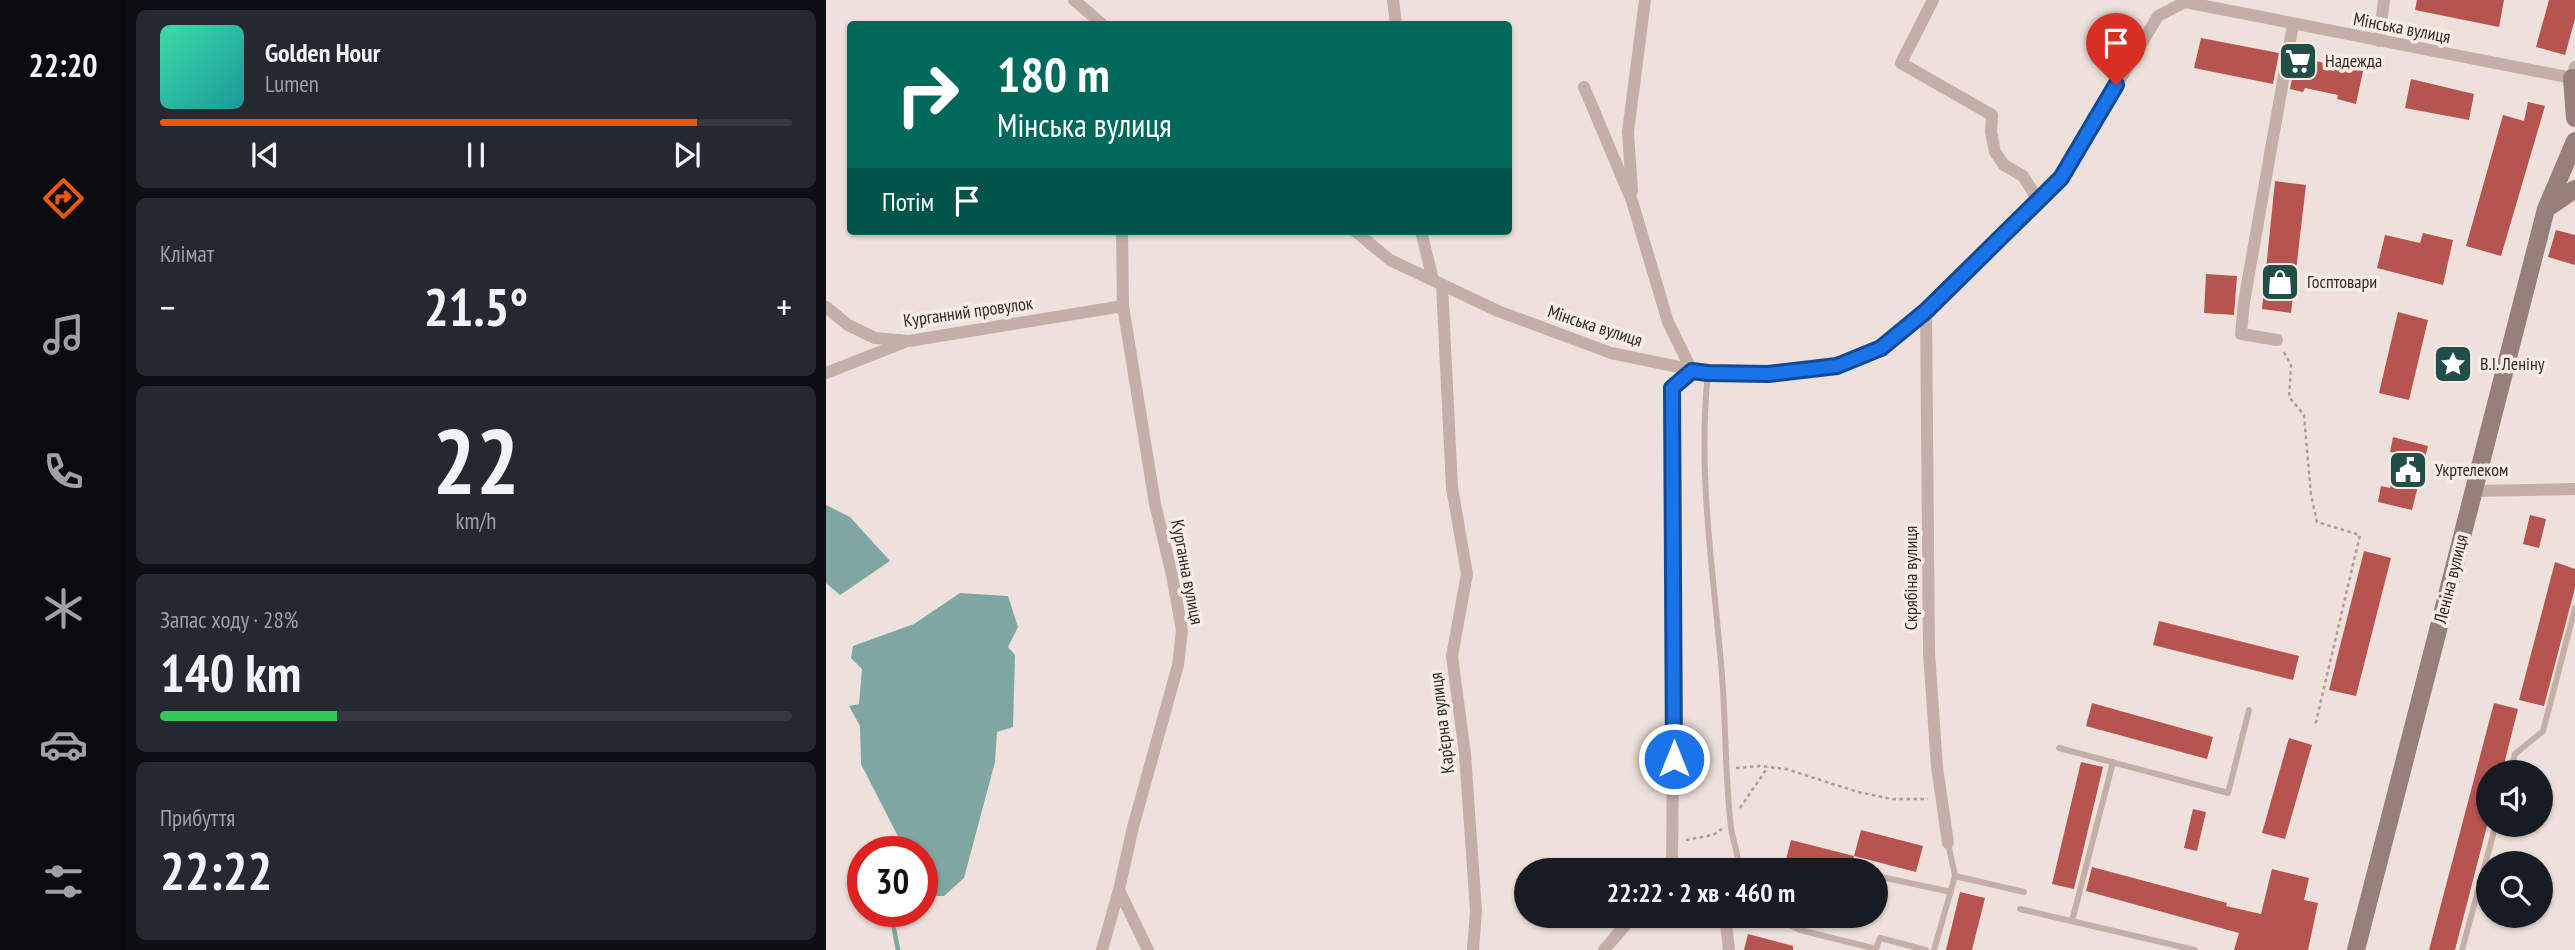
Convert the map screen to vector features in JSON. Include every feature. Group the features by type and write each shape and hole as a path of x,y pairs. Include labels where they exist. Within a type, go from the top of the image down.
{"street":[{"path":"1074,0 1098,21"},
{"path":"1393,0 1396,21"},
{"path":"1632,201 1628,132 1645,0"},
{"path":"1933,0 1901,63 1992,115 1991,132 1996,152 2004,165 2023,176 2038,200"},
{"path":"2379,41 2384,0"},
{"name":"Мінська вулиця","path":"1360,235 1390,260 1497,311 1611,353 1708,373 1768,374 1837,366 1881,348 1926,311 2061,178 2158,16 2185,1 2379,41 2574,75"},
{"path":"2277,340 2241,334 2293,24"},
{"path":"2574,75 2575,119"},
{"path":"1584,87 1632,201 1668,322 1692,371 1672,388 1672,858"},
{"name":"Леніна вулиця","path":"2356,950 2546,209 2575,141"},
{"path":"2546,209 2575,189"},
{"name":"Курганна вулиця","path":"1102,950 1178,665 1182,630 1155,504 1123,306 1122,235"},
{"name":"Кар’єрна вулиця","path":"1423,235 1437,282 1452,488 1467,574 1452,656 1465,754 1476,911 1473,950"},
{"name":"Курганний провулок","path":"826,306 848,325 875,338 909,341 1123,306"},
{"name":"Скрябіна вулиця","path":"1926,311 1929,653 1937,766 1948,843"},
{"path":"826,373 909,341"},
{"path":"2474,491 2575,488"},
{"path":"1119,890 1148,950"},
{"path":"1604,950 1623,928"},
{"path":"1726,928 1729,950"}],"lane":[{"path":"1708,373 1703,418 1708,545 1722,677 1731,830 1737,858"},
{"path":"2513,760 2515,754 2543,731 2575,608"},
{"path":"2059,748 2228,793 2249,710"},
{"path":"2072,921 2113,762"},
{"path":"2462,950 2492,837"},
{"path":"1934,950 1955,876 1948,843"},
{"path":"1955,876 2024,891"},
{"path":"1888,878 1951,892"},
{"path":"2020,909 2195,950"},
{"path":"1795,928 1876,948 1880,938 1926,950"}],"path":[{"path":"2277,340 2291,365 2289,397 2304,415 2311,495 2317,522 2360,535 2315,726"},
{"path":"1727,768 1760,766 1786,769 1858,792 1892,799 1942,799"}],"water":[{"path":"826,505 850,517 890,561 840,595 826,583"},
{"path":"960,593 1008,596 1018,627 1008,647 1015,655 1013,727 997,732 995,762 964,878 944,896 938,896 938,836 898,836 861,764 860,726 849,706 859,704 862,669 851,658 853,646 914,624"}],"building":[{"path":"2417,0 2504,0 2499,27 2415,10"},
{"path":"2549,0 2575,0 2575,19 2565,55 2536,47"},
{"path":"2201,38 2279,53 2273,84 2194,68"},
{"path":"2296,57 2363,71 2356,104 2337,99 2338,95 2305,88 2303,92 2290,89"},
{"path":"2411,79 2474,94 2469,120 2405,108"},
{"path":"2528,102 2545,106 2501,256 2466,246 2503,115 2524,121"},
{"path":"2275,181 2306,185 2291,313 2262,309"},
{"path":"2556,230 2575,235 2575,265 2548,257"},
{"path":"2423,233 2453,240 2443,285 2377,268 2385,235 2420,243"},
{"path":"2206,274 2237,276 2234,315 2204,313"},
{"path":"2398,312 2428,320 2409,400 2379,393"},
{"path":"2393,437 2428,446 2412,510 2378,502 2381,486 2390,488 2400,453 2390,452"},
{"path":"2530,515 2546,519 2539,548 2523,544"},
{"path":"2364,551 2391,558 2356,696 2329,690"},
{"path":"2555,562 2575,569 2575,588 2544,706 2519,700"},
{"path":"2159,621 2299,656 2293,680 2153,645"},
{"path":"2092,703 2213,737 2207,759 2086,726"},
{"path":"2494,703 2518,709 2505,760 2479,760"},
{"path":"2289,738 2312,745 2285,839 2262,833"},
{"path":"2081,762 2103,767 2074,889 2052,884"},
{"path":"2476,771 2476,837 2484,837 2481,851 2476,851 2476,869 2455,950 2429,950"},
{"path":"2193,809 2206,812 2197,851 2184,848"},
{"path":"1861,830 1923,846 1916,872 1888,865 1888,858 1854,856"},
{"path":"1791,840 1854,856 1854,858 1786,858"},
{"path":"2092,867 2261,914 2272,869 2309,878 2304,900 2318,903 2308,950 2234,950 2239,933 2086,891"},
{"path":"1960,892 1985,898 1972,950 1946,950"},
{"path":"1748,934 1793,946 1793,950 1744,950"}],"waterway":[{"path":"894,927 898,950"}],"place":[{"name":"Надежда","path":"2298,61"},
{"name":"Госптовари","path":"2280,282"},
{"name":"В.І. Леніну","path":"2453,364"},
{"name":"Укртелеком","path":"2408,470"}],"route":[{"path":"1674,759 1672,388 1692,371 1768,374 1837,366 1881,348 1926,311 2061,178 2116,85"}]}
